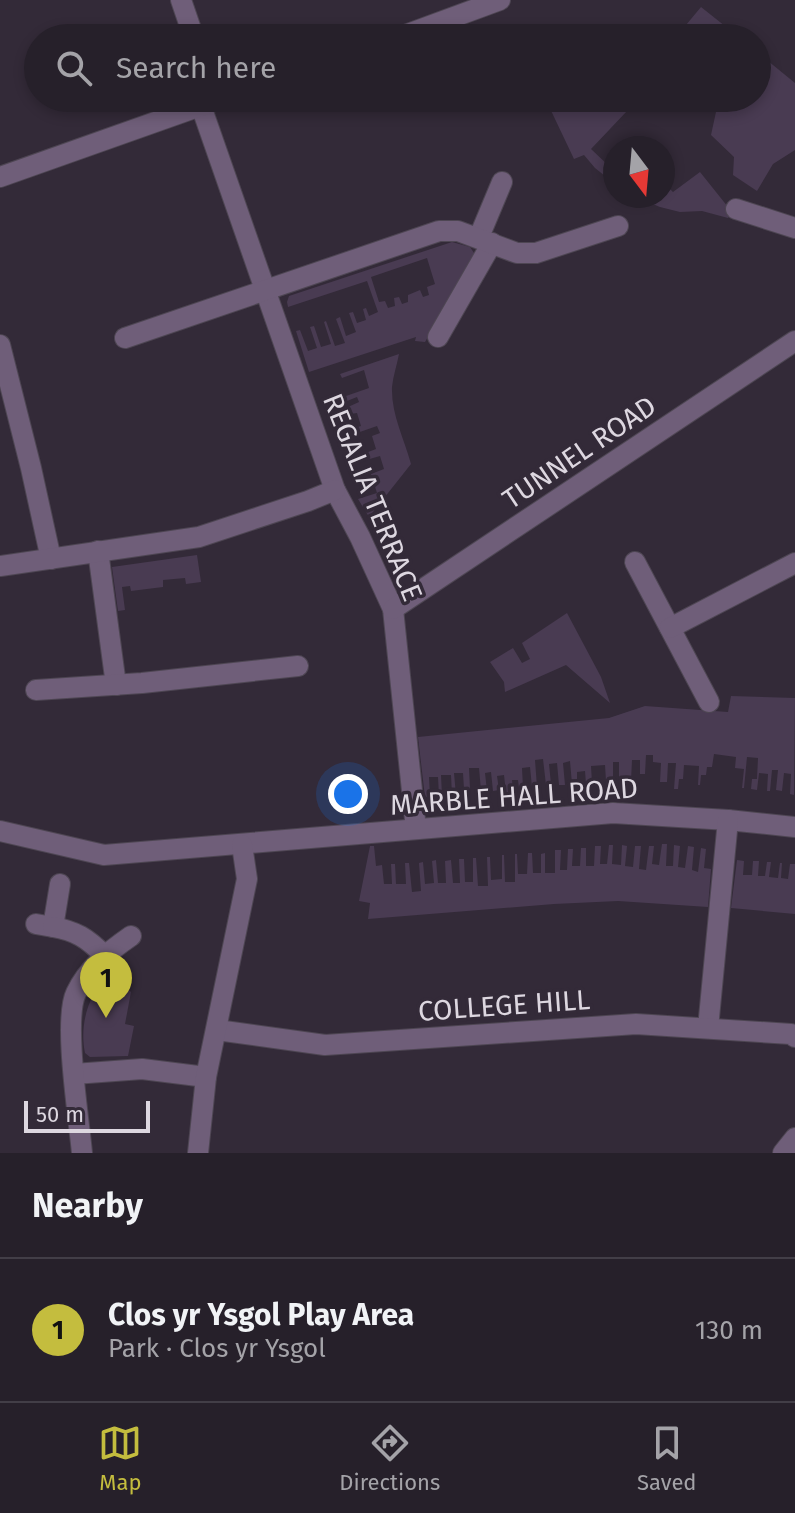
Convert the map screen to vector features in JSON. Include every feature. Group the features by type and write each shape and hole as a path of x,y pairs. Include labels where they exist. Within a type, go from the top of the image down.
{"street":[{"path":"181,0 189,24"},
{"path":"435,24 500,0"},
{"path":"0,177 183,112"},
{"name":"REGALIA TERRACE","path":"217,112 266,291 335,490 393,609 416,829"},
{"path":"438,337 486,240 502,182"},
{"path":"736,209 795,228"},
{"path":"125,338 439,231 458,231 517,253 536,253 618,226"},
{"name":"TUNNEL ROAD","path":"393,609 795,341"},
{"path":"0,345 51,559"},
{"path":"0,566 199,537 335,490"},
{"path":"98,551 116,685"},
{"path":"635,562 709,702"},
{"path":"670,628 795,563"},
{"path":"36,690 116,685 256,661 298,666"},
{"name":"MARBLE HALL ROAD","path":"0,831 104,855 613,813 795,827"},
{"path":"708,1028 728,820"},
{"path":"198,1153 206,1077 247,879 242,845"},
{"path":"60,884 44,926 71,930 90,941 104,955"},
{"path":"82,1153 71,1020 74,997 87,974 104,955 131,936"},
{"name":"COLLEGE HILL","path":"217,1030 325,1045 636,1024 791,1034 795,1037"},
{"path":"74,1074 142,1069 206,1077"},
{"path":"783,1153 795,1138"}],"shaded area":[{"path":"701,7 722,24 687,24"},
{"path":"771,63 795,83 795,150 773,164 757,191 733,175 734,157 711,135 716,112 771,112"},
{"path":"552,112 626,112 591,149 603,160 603,174 584,155 574,159"},
{"path":"700,172 732,212 728,218 702,211 680,212 664,208 675,208 675,191"},
{"path":"452,242 470,247 476,256 425,342 415,341 416,337 309,372 296,331 300,330 308,351 317,348 310,327 314,326 321,347 331,344 326,321 335,346 345,343 336,319 340,317 346,336 356,332 349,313 353,312 357,323 366,320 363,309 366,308 369,316 378,312 367,281 288,307 289,296","holes":["427,258 435,284 427,287 429,295 423,297 420,290 408,295 408,302 402,304 399,297 394,298 395,306 388,308 385,301 379,302 371,277"]},
{"path":"399,354 392,397 411,464 369,517 358,499 377,493 371,474 384,469 380,456 366,460 363,454 376,449 372,436 380,433 377,426 357,433 355,428 361,426 357,413 350,414 348,407 359,402 357,397 347,401 346,396 369,388 364,370 342,378 340,374"},
{"path":"197,555 201,582 186,584 185,578 163,580 163,587 131,591 130,586 122,587 125,610 118,611 112,567"},
{"path":"567,613 601,677 610,703 566,665 505,692 504,682 490,662 513,648 522,663 530,659 522,643"},
{"path":"731,696 795,698 794,795 790,794 791,774 784,773 782,791 776,790 778,770 772,770 770,791 767,791 768,774 759,773 757,790 751,789 752,779 757,779 758,758 747,757 742,788 744,769 735,768 736,757 714,754 712,767 707,767 706,775 701,775 700,785 699,766 684,765 683,779 679,779 678,789 674,789 676,763 668,763 667,782 660,782 661,763 653,762 653,755 646,755 645,774 640,774 640,760 632,760 631,781 619,781 619,762 613,762 613,780 606,781 605,765 591,766 592,783 586,784 585,771 577,772 577,784 572,784 570,761 563,763 565,785 559,785 557,763 549,764 551,784 546,785 543,759 535,760 537,787 532,787 530,767 522,768 523,788 519,788 518,780 512,780 513,792 506,793 504,775 497,776 499,790 493,791 491,772 485,773 487,791 481,791 479,768 469,768 470,789 464,789 463,773 454,773 456,795 452,795 451,775 441,775 442,796 439,796 438,777 429,777 430,797 425,797 418,737 609,718 645,706 728,712"},
{"path":"662,844 667,844 666,866 673,866 674,845 680,846 678,867 685,868 688,846 694,847 692,870 698,872 701,848 706,849 704,868 711,869 708,907 618,901 368,919 370,903 359,901 370,846 374,846 376,866 382,865 384,884 392,884 391,864 395,864 396,884 406,884 405,863 409,863 412,892 421,891 419,863 423,862 425,884 434,883 432,861 436,860 438,883 446,883 445,861 451,860 453,883 460,883 459,859 464,859 465,882 473,882 473,858 476,858 478,886 488,886 487,857 490,857 491,880 502,879 504,855 505,882 515,882 515,854 518,874 527,874 528,853 532,853 533,873 541,873 541,854 545,853 545,873 555,873 555,850 561,850 560,870 567,870 568,849 573,849 572,866 580,866 581,848 586,848 586,866 594,866 595,846 601,846 600,864 607,864 609,845 613,845 612,864 621,865 622,845 627,846 625,866 633,867 635,846 641,846 639,869 646,870 649,846 654,846 652,864 659,865"},
{"path":"737,860 744,861 743,875 752,875 753,861 759,861 758,876 765,876 767,862 771,862 769,877 778,878 782,863 781,878 788,879 790,864 795,864 795,914 731,908"},
{"path":"110,972 131,992 125,1024 134,1026 128,1056 90,1057 85,1053 83,1042 87,1009 96,989"}],"place":[{"name":"Clos yr Ysgol Play Area","path":"106,1018"}]}
